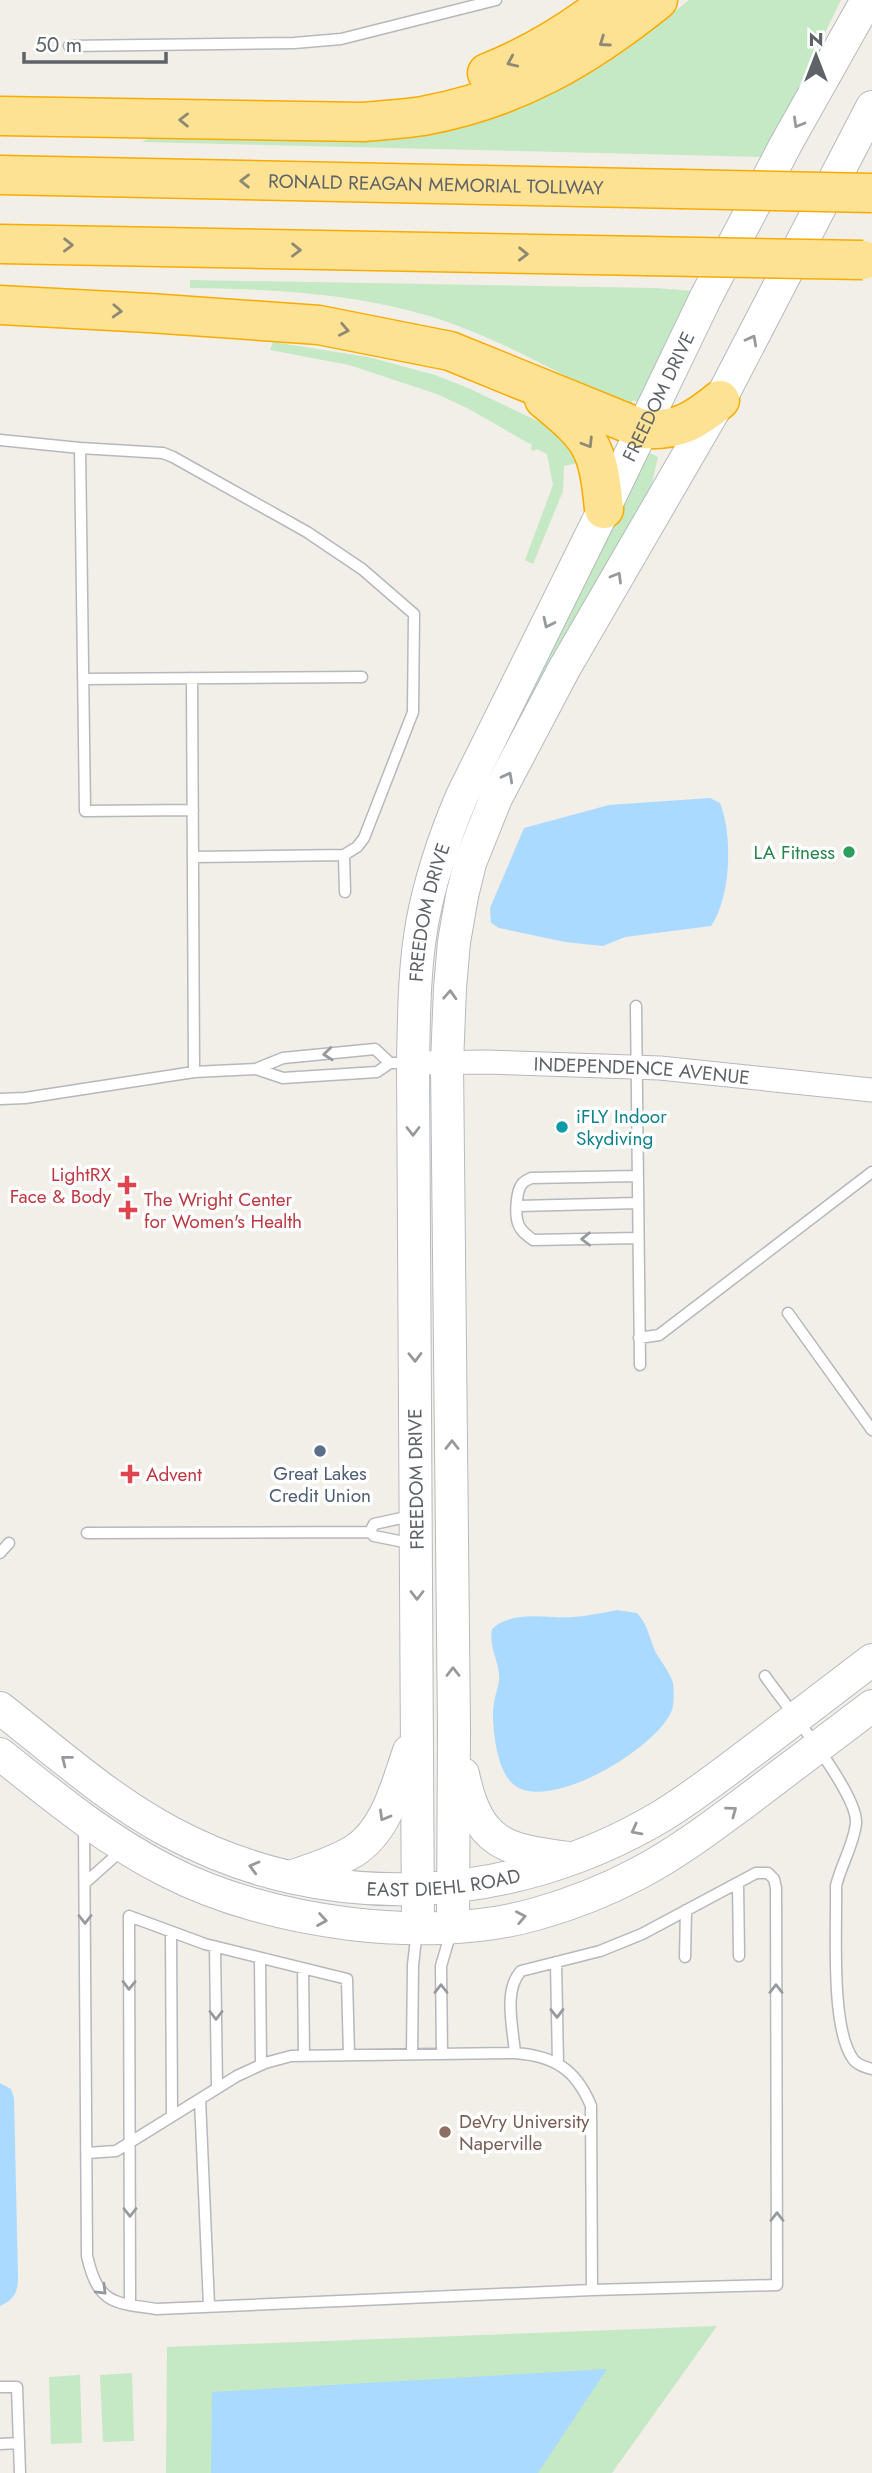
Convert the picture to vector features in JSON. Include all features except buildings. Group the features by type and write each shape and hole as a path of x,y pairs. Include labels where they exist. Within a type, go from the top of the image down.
{"highway":[{"path":"276,122 455,85 524,57 565,34 611,0"},
{"path":"0,116 364,122 423,116 513,91 559,69 591,51 658,0"},
{"name":"RONALD REAGAN MEMORIAL TOLLWAY","path":"0,175 872,193"},
{"path":"0,244 868,260"},
{"path":"0,305 319,325 450,351 642,429 663,430 685,425 720,400"},
{"path":"521,380 583,434 600,468 604,509"}],"street":[{"name":"FREEDOM DRIVE","path":"418,1928 417,1529 401,1063 422,924 445,836 461,796 712,285 786,144 867,0"},
{"name":"FREEDOM DRIVE","path":"453,1927 454,1728 447,1063 454,942 461,896 496,798 564,669 720,400 872,107"},
{"name":"INDEPENDENCE AVENUE","path":"401,1063 636,1067 783,1079 872,1090"},
{"name":"EAST DIEHL ROAD","path":"0,1708 120,1802 169,1832 238,1863 291,1877 358,1887 418,1890 493,1882 525,1875 611,1843 694,1795 872,1660"},
{"name":"EAST DIEHL ROAD","path":"0,1754 84,1820 125,1848 170,1873 222,1895 257,1906 342,1923 418,1928 453,1927 534,1915 606,1889 640,1872 699,1836 872,1706"},
{"path":"454,1728 468,1795 478,1819 497,1841 516,1850 574,1858"},
{"path":"291,1877 354,1851 367,1840 389,1807 416,1730"}],"lane":[{"path":"69,47 294,43 341,39 496,0"},
{"path":"0,440 163,453 173,457 307,532 362,569 414,614 413,712 364,838 357,847 344,855 193,857"},
{"path":"80,448 85,811 193,810"},
{"path":"84,680 362,677"},
{"path":"192,678 194,1072"},
{"path":"344,855 345,892"},
{"path":"636,1006 640,1365"},
{"path":"0,1099 25,1098 194,1072 256,1069 283,1058 375,1049 401,1063"},
{"path":"256,1069 283,1078 377,1072 401,1063"},
{"path":"639,1338 659,1335 872,1172"},
{"path":"638,1176 531,1178 522,1183 518,1206 518,1223 524,1233 533,1240 638,1238"},
{"path":"518,1206 638,1203"},
{"path":"788,1313 872,1430"},
{"path":"370,1532 374,1524 417,1529"},
{"path":"87,1533 370,1532 374,1536 417,1529"},
{"path":"0,1553 9,1543"},
{"path":"765,1676 842,1783 855,1809 854,1835 836,1886 838,2020 846,2046 855,2062 872,2069"},
{"path":"84,1820 87,2256 98,2290 115,2301 157,2309 592,2290 777,2285 776,1888 768,1872 757,1873 642,1934 600,1951 521,1971 514,1978 511,1990 515,2053"},
{"path":"85,1882 125,1848"},
{"path":"738,1882 739,1956"},
{"path":"685,1957 686,1910"},
{"path":"130,2305 129,1916 215,1947 348,1979 349,2055"},
{"path":"442,2054 441,1966 453,1927"},
{"path":"412,2054 413,1965 418,1928"},
{"path":"171,1932 173,2115"},
{"path":"215,1947 216,2088"},
{"path":"260,1959 261,2065"},
{"path":"556,1962 558,2063"},
{"path":"303,1969 304,2056"},
{"path":"87,2153 116,2151 216,2088 261,2065 292,2056 536,2054 558,2063 583,2087 591,2106 592,2290"},
{"path":"200,2099 209,2306"},
{"path":"0,2387 17,2387 20,2473"},
{"path":"0,2444 19,2443"}],"green space":[{"path":"689,0 841,0 764,157 142,142 152,136 487,118 541,98 592,72 630,47"},
{"path":"190,280 655,288 694,291 640,403 633,400 629,408 512,349 439,319 378,303 316,294 190,288"},
{"path":"273,342 368,357 435,375 559,431 577,463 564,466 563,491 533,564 525,560 553,485 547,454 537,449 533,451 532,445 437,394 349,365 270,350"},
{"path":"644,450 658,457 651,487 576,617 497,764 496,763"},
{"path":"717,2326 612,2473 166,2473 167,2347"},
{"path":"132,2373 134,2441 103,2442 100,2375"},
{"path":"80,2375 82,2443 51,2444 49,2377"}],"water":[{"path":"710,798 720,803 728,848 723,899 711,926 625,937 603,946 565,942 499,928 491,923 490,908 524,828 609,805"},
{"path":"617,1610 637,1613 644,1622 655,1651 673,1683 672,1710 646,1742 599,1773 549,1791 528,1791 512,1783 499,1760 495,1740 493,1709 499,1674 492,1643 492,1629 510,1619 520,1617 573,1617"},
{"path":"0,2083 11,2089 14,2098 18,2276 15,2294 0,2306"},
{"path":"607,2369 538,2473 211,2473 212,2392"}],"place":[{"name":"LA Fitness","path":"849,852"},
{"name":"iFLY Indoor Skydiving","path":"562,1127"},
{"name":"LightRX Face & Body","path":"127,1185"},
{"name":"The Wright Center for Women's Health","path":"128,1210"},
{"name":"Great Lakes Credit Union","path":"320,1451"},
{"name":"Advent","path":"130,1474"},
{"name":"DeVry University Naperville","path":"445,2132"}]}
